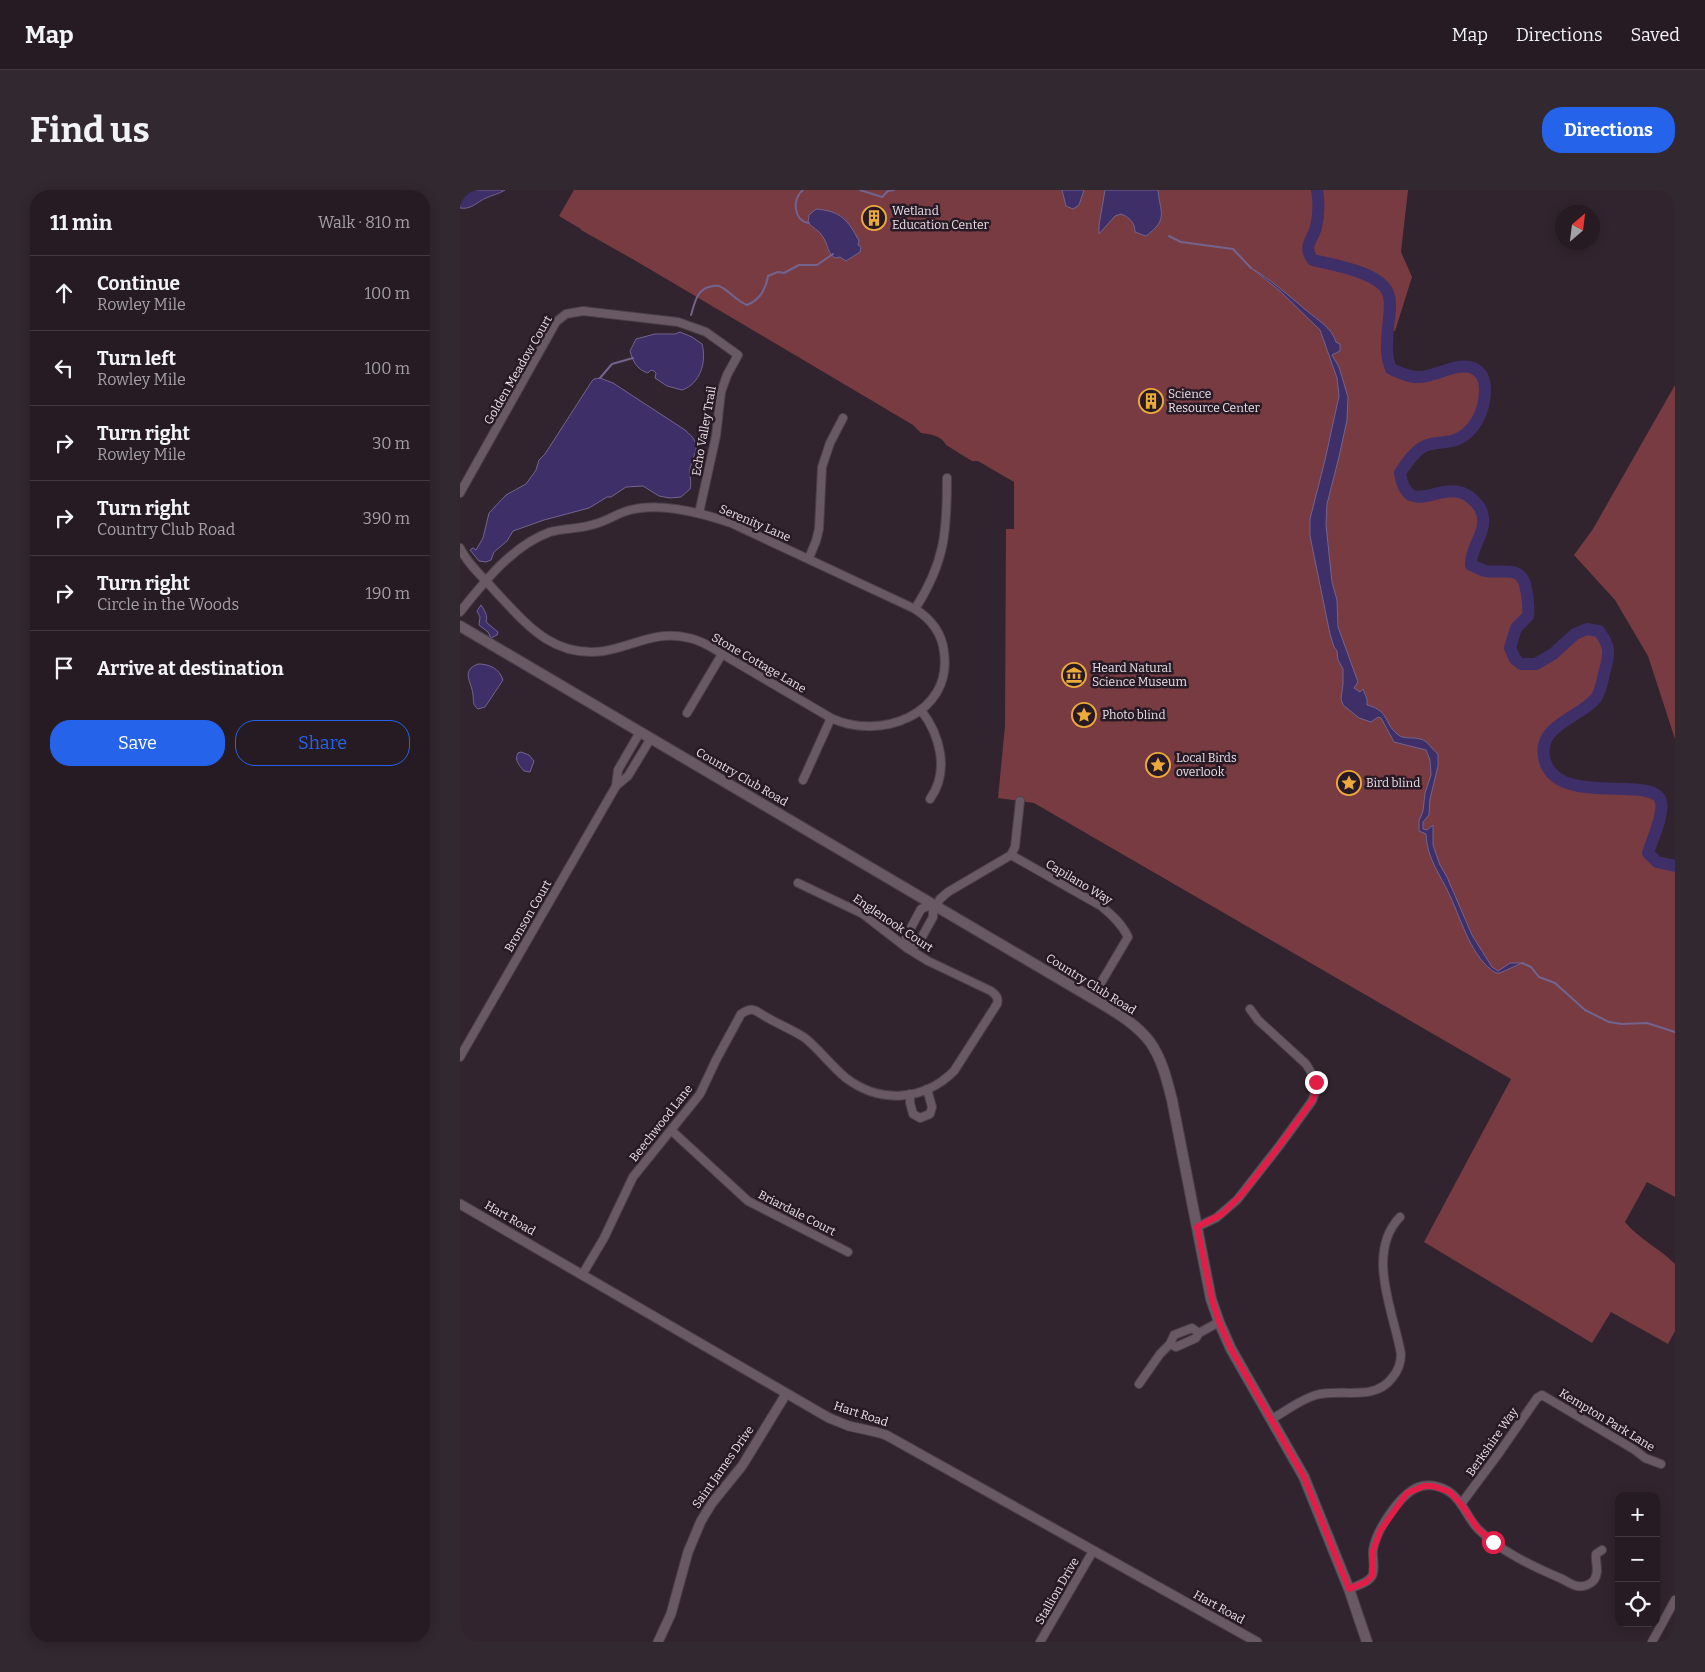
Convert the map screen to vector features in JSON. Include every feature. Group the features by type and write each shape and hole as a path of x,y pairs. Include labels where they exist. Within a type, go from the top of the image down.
{"main road":[{"name":"Country Club Road","path":"460,626 1092,998 1130,1022 1150,1042 1164,1068 1172,1100 1212,1299 1219,1322 1231,1349 1304,1477 1349,1589 1367,1642"}],"street":[{"name":"Golden Meadow Court","path":"460,493 554,326 566,314 588,311 684,323 706,332 738,356"},
{"name":"Echo Valley Trail","path":"699,513 716,436 721,392 727,375 738,356"},
{"path":"809,558 816,541 820,521 822,467 830,443 843,418"},
{"path":"915,609 933,580 943,546 947,519 947,478"},
{"name":"Serenity Lane","path":"460,612 486,580 522,547 539,536 590,526 624,512 640,508 673,509 699,513 740,526 915,609 928,618 938,632 944,648 945,660 944,672 939,688 929,704 921,710"},
{"path":"460,548 467,560 486,580"},
{"name":"Stone Cottage Lane","path":"486,580 535,632 553,643 566,648 588,652 620,647 651,637 670,636 694,639 831,718 854,726 876,726 901,721 921,710"},
{"path":"687,713 722,654"},
{"path":"921,710 936,734 940,754 939,783 930,799"},
{"path":"803,780 831,718"},
{"name":"Bronson Court","path":"616,786 618,770 640,732"},
{"name":"Bronson Court","path":"460,1057 616,786 628,776 650,738"},
{"path":"934,905 933,917 918,944 907,948 906,937 922,909 934,905 948,892 1011,855 1015,846 1020,801"},
{"name":"Capilano Way","path":"1011,855 1101,906 1120,923 1128,937 1092,998"},
{"name":"Englenook Court","path":"798,883 863,914 907,948 928,961 985,988 996,995 998,1000"},
{"name":"Beechwood Lane","path":"582,1275 604,1238 633,1177 700,1094 730,1032 741,1014 747,1010 754,1010 800,1035 821,1052 844,1076 860,1087 883,1095 903,1096 927,1089 954,1071 998,1000"},
{"path":"1197,1227 1216,1218 1237,1200 1312,1101 1316,1090 1315,1079 1306,1064 1258,1020 1250,1009"},
{"path":"910,1094 913,1114 920,1118 930,1114 932,1107 927,1089"},
{"name":"Briardale Court","path":"672,1131 748,1201 848,1252"},
{"name":"Hart Road","path":"460,1204 829,1418 849,1426 886,1435 1257,1642"},
{"path":"1272,1419 1313,1396 1333,1392 1372,1392 1386,1385 1397,1372 1400,1354 1385,1290 1384,1269 1389,1233 1400,1217"},
{"path":"1139,1384 1160,1354 1170,1344 1174,1335 1192,1328 1199,1333 1219,1322"},
{"name":"Saint James Drive","path":"658,1642 671,1614 688,1552 700,1521 742,1466 786,1394"},
{"name":"Kempton Park Lane","path":"1542,1395 1635,1450 1645,1458 1660,1464"},
{"name":"Berkshire Way","path":"1461,1504 1537,1398 1542,1395"},
{"path":"1349,1589 1366,1582 1372,1576 1373,1551 1376,1539 1401,1499 1407,1493 1424,1486 1433,1486 1450,1492 1461,1504 1478,1529 1493,1542 1533,1566 1576,1586 1593,1582 1597,1574 1596,1554 1602,1550"},
{"name":"Stallion Drive","path":"1040,1642 1093,1551"},
{"path":"1652,1642 1675,1600"}],"shaded area":[{"path":"460,190 505,190 471,207 460,208"},
{"path":"574,190 1408,190 1401,252 1412,277 1395,331 1387,331 1385,355 1390,369 1411,377 1425,376 1459,368 1474,370 1480,374 1483,380 1484,390 1482,405 1471,427 1459,437 1425,445 1410,458 1399,473 1403,488 1410,496 1418,498 1449,492 1460,493 1477,504 1481,513 1482,527 1471,558 1471,565 1486,571 1507,572 1519,575 1527,591 1528,616 1515,628 1509,648 1515,659 1521,664 1536,664 1554,655 1576,635 1587,630 1598,632 1602,637 1607,655 1599,693 1587,705 1551,731 1545,739 1542,748 1543,758 1551,774 1564,783 1580,787 1634,789 1649,793 1660,801 1660,813 1648,853 1656,863 1675,866 1675,1197 1647,1182 1625,1222 1675,1264 1675,1331 1668,1344 1611,1312 1592,1343 1424,1242 1511,1079 1034,803 998,798 1005,726 1006,529 1014,529 1014,482 978,461 972,461 946,445 939,438 921,433 913,425 559,216"},
{"path":"1062,190 1084,190 1079,205 1073,209 1066,206"},
{"path":"1105,190 1158,190 1161,215 1158,225 1146,236 1135,232 1131,220 1121,214 1115,216 1099,234"},
{"path":"816,209 838,214 843,218 859,241 860,252 846,261 840,257 835,258 829,251 822,235 808,223 809,215"},
{"path":"1250,267 1272,282 1324,325 1336,342 1340,344 1340,351 1332,355 1339,367 1348,397 1347,420 1327,504 1326,525 1332,582 1337,600 1338,627 1358,682 1354,688 1360,692 1363,689 1367,705 1380,711 1400,736 1423,740 1438,754 1438,766 1430,799 1429,815 1423,822 1423,829 1427,830 1433,825 1433,845 1440,865 1472,935 1492,967 1498,971 1510,963 1522,963 1500,973 1496,973 1488,967 1474,949 1432,860 1426,834 1419,831 1419,821 1423,811 1425,793 1431,775 1430,760 1426,750 1394,742 1381,718 1378,717 1371,722 1359,718 1343,705 1341,699 1343,669 1338,660 1337,651 1330,634 1310,536 1310,519 1339,396 1337,378 1320,330 1280,291"},
{"path":"680,332 702,344 704,358 698,378 682,390 667,386 655,378 656,373 654,371 651,370 648,373 638,367 630,351 636,339 655,334 675,334"},
{"path":"600,378 613,383 691,435 696,448 690,469 690,489 681,497 670,498 659,496 643,486 626,487 589,508 544,520 513,531 507,541 494,552 491,560 486,562 479,561 470,550 473,548 476,550 483,538 489,513 506,495 526,484 536,470 539,460 545,454 592,381"},
{"path":"1675,385 1675,739 1648,656 1615,600 1574,555 1593,529"},
{"path":"481,605 486,614 486,622 498,632 497,635 491,638 488,632 479,625 480,617 477,611"},
{"path":"478,664 493,668 499,672 503,680 485,707 478,709 474,703 468,673 469,670"},
{"path":"521,752 529,755 534,761 530,772 524,771 518,762 517,756"}],"waterway":[{"path":"803,190 797,198 796,209 800,218 809,223"},
{"path":"860,190 882,197 888,191 894,190"},
{"path":"1317,190 1318,218 1308,251 1313,260 1355,270 1376,280 1388,293 1390,310 1387,349 1391,369 1409,376 1420,377 1454,368 1467,367 1476,370 1484,380 1483,406 1472,428 1460,438 1421,448 1400,473 1404,487 1411,495 1419,497 1449,491 1460,492 1471,498 1479,506 1482,513 1483,527 1471,558 1471,565 1486,571 1516,573 1524,581 1528,616 1516,628 1510,648 1515,659 1521,664 1536,664 1553,654 1575,634 1587,629 1599,631 1607,645 1607,664 1598,695 1589,705 1562,723 1547,737 1544,746 1544,757 1551,773 1565,782 1583,787 1641,790 1655,794 1661,802 1661,814 1648,853 1657,862 1675,866"},
{"path":"1169,236 1181,242 1233,249 1251,268"},
{"path":"691,315 698,296 708,287 720,286 747,305 752,303 762,293 768,276 778,272 784,273 799,265 817,265 833,254"},
{"path":"600,378 612,364 633,358"},
{"path":"1522,963 1531,967 1539,977 1555,983 1585,1010 1609,1022 1622,1024 1647,1023 1675,1032"}],"place":[{"name":"Wetland Education Center","path":"874,218"},
{"name":"Science Resource Center","path":"1151,401"},
{"name":"Heard Natural Science Museum","path":"1074,675"},
{"name":"Photo blind","path":"1084,715"},
{"name":"Local Birds overlook","path":"1158,765"},
{"name":"Bird blind","path":"1349,783"}],"route":[{"path":"1316,1082 1317,1086 1312,1101 1233,1205 1210,1222 1197,1227 1212,1299 1219,1322 1231,1349 1304,1477 1349,1589 1366,1582 1372,1576 1374,1570 1373,1551 1376,1539 1401,1499 1415,1488 1433,1486 1450,1492 1461,1504 1478,1529 1493,1542"}]}
